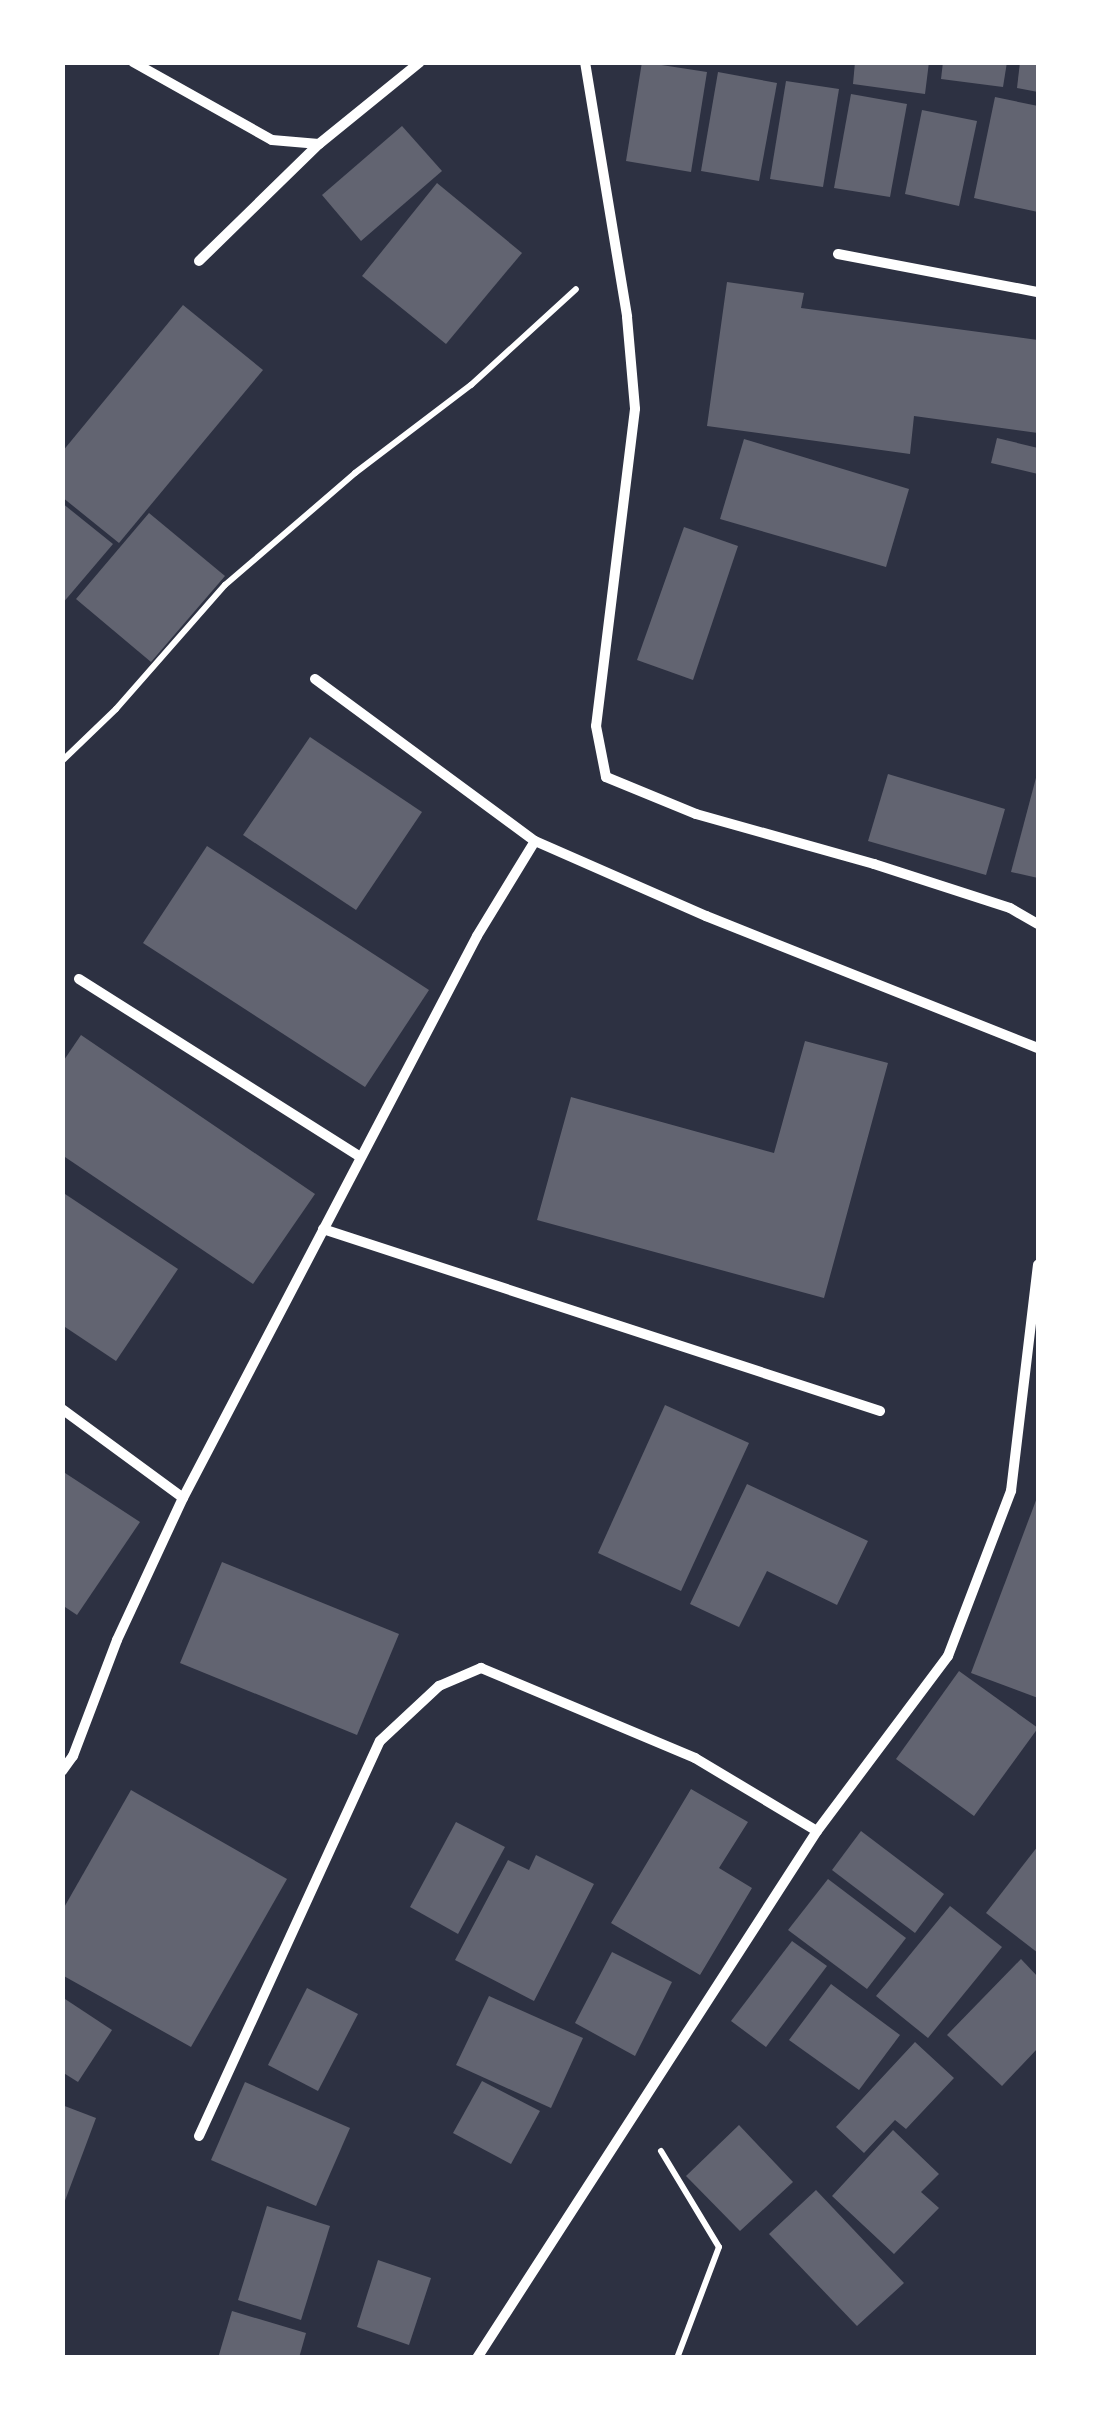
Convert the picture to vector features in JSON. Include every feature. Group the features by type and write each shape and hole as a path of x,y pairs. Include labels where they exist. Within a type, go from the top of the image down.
{"street":[{"path":"133,62 272,140 319,144"},
{"path":"200,261 319,144 420,62"},
{"path":"585,62 627,317 635,409 609,648 596,726 606,777 696,814 874,864 1010,908 1038,924"},
{"path":"838,254 1038,292"},
{"path":"315,679 535,841 706,916 1038,1048"},
{"path":"62,1771 73,1756 117,1640 183,1498 477,936 535,841"},
{"path":"79,980 362,1157"},
{"path":"323,1229 880,1411"},
{"path":"477,2358 817,1831 948,1656 1011,1491 1038,1265"},
{"path":"62,1410 183,1498"},
{"path":"199,2136 380,1741 439,1686 481,1668 695,1758 817,1831"}],"path":[{"path":"62,761 116,709 225,585 355,474 471,384 614,255"},
{"path":"637,2112 719,2247 677,2358"}],"building":[{"path":"642,62 707,72 691,172 626,161"},
{"path":"855,62 929,62 925,94 853,84"},
{"path":"943,62 1007,62 1003,87 941,79"},
{"path":"1020,62 1038,62 1038,92 1017,88"},
{"path":"718,72 777,83 759,181 701,171"},
{"path":"786,81 839,89 823,187 770,179"},
{"path":"851,94 907,104 890,197 834,188"},
{"path":"995,97 1038,106 1038,212 974,198"},
{"path":"922,110 977,121 959,206 905,194"},
{"path":"402,126 442,171 361,241 322,195"},
{"path":"437,183 522,253 446,344 362,276"},
{"path":"727,282 804,293 801,308 1038,340 1038,433 914,416 910,454 707,426"},
{"path":"183,305 263,370 119,543 62,497 62,452"},
{"path":"997,438 1038,448 1038,474 991,463"},
{"path":"744,439 909,489 886,567 720,519"},
{"path":"62,503 113,544 62,604"},
{"path":"149,513 225,576 151,662 76,599"},
{"path":"684,527 738,546 693,680 637,660"},
{"path":"310,737 422,812 356,910 243,835"},
{"path":"888,774 1005,809 986,875 868,841"},
{"path":"1038,774 1038,878 1011,872"},
{"path":"207,846 429,990 365,1087 143,943"},
{"path":"81,1035 315,1194 253,1284 62,1155 62,1063"},
{"path":"805,1041 888,1063 824,1298 537,1220 571,1097 774,1153"},
{"path":"62,1192 178,1269 116,1361 62,1325"},
{"path":"665,1405 749,1443 681,1591 598,1553"},
{"path":"62,1471 140,1522 77,1615 62,1605"},
{"path":"747,1484 868,1541 837,1605 767,1571 739,1627 690,1604"},
{"path":"1038,1495 1038,1698 971,1673"},
{"path":"222,1562 399,1634 357,1735 180,1663"},
{"path":"959,1671 1038,1728 974,1816 896,1759"},
{"path":"691,1789 748,1822 719,1868 752,1888 700,1975 611,1923"},
{"path":"131,1790 287,1879 191,2047 62,1975 62,1911"},
{"path":"456,1822 505,1847 458,1934 410,1907"},
{"path":"861,1831 944,1894 915,1933 832,1870"},
{"path":"1038,1846 1038,1953 986,1913"},
{"path":"536,1855 594,1884 534,2001 455,1960 508,1860 529,1870"},
{"path":"828,1879 906,1938 867,1989 788,1930"},
{"path":"950,1906 1002,1947 928,2038 876,1996"},
{"path":"792,1941 827,1966 766,2047 731,2021"},
{"path":"612,1952 672,1982 635,2056 575,2023"},
{"path":"1021,1959 1038,1977 1038,2048 1002,2086 947,2035"},
{"path":"831,1984 900,2035 859,2090 789,2040"},
{"path":"307,1988 358,2014 318,2091 268,2065"},
{"path":"489,1996 583,2038 551,2108 456,2065"},
{"path":"62,1997 112,2030 78,2082 62,2072"},
{"path":"915,2042 954,2078 906,2129 895,2120 864,2153 836,2127"},
{"path":"482,2081 540,2111 511,2164 453,2133"},
{"path":"245,2082 350,2128 316,2206 211,2160"},
{"path":"62,2105 96,2118 63,2206 62,2206"},
{"path":"739,2125 793,2182 740,2231 686,2176"},
{"path":"893,2130 939,2174 921,2192 939,2208 894,2254 832,2196"},
{"path":"816,2190 904,2283 857,2326 769,2234"},
{"path":"267,2206 330,2226 301,2320 238,2300"},
{"path":"378,2260 431,2278 409,2345 357,2327"},
{"path":"232,2311 306,2333 299,2358 218,2358"}]}
